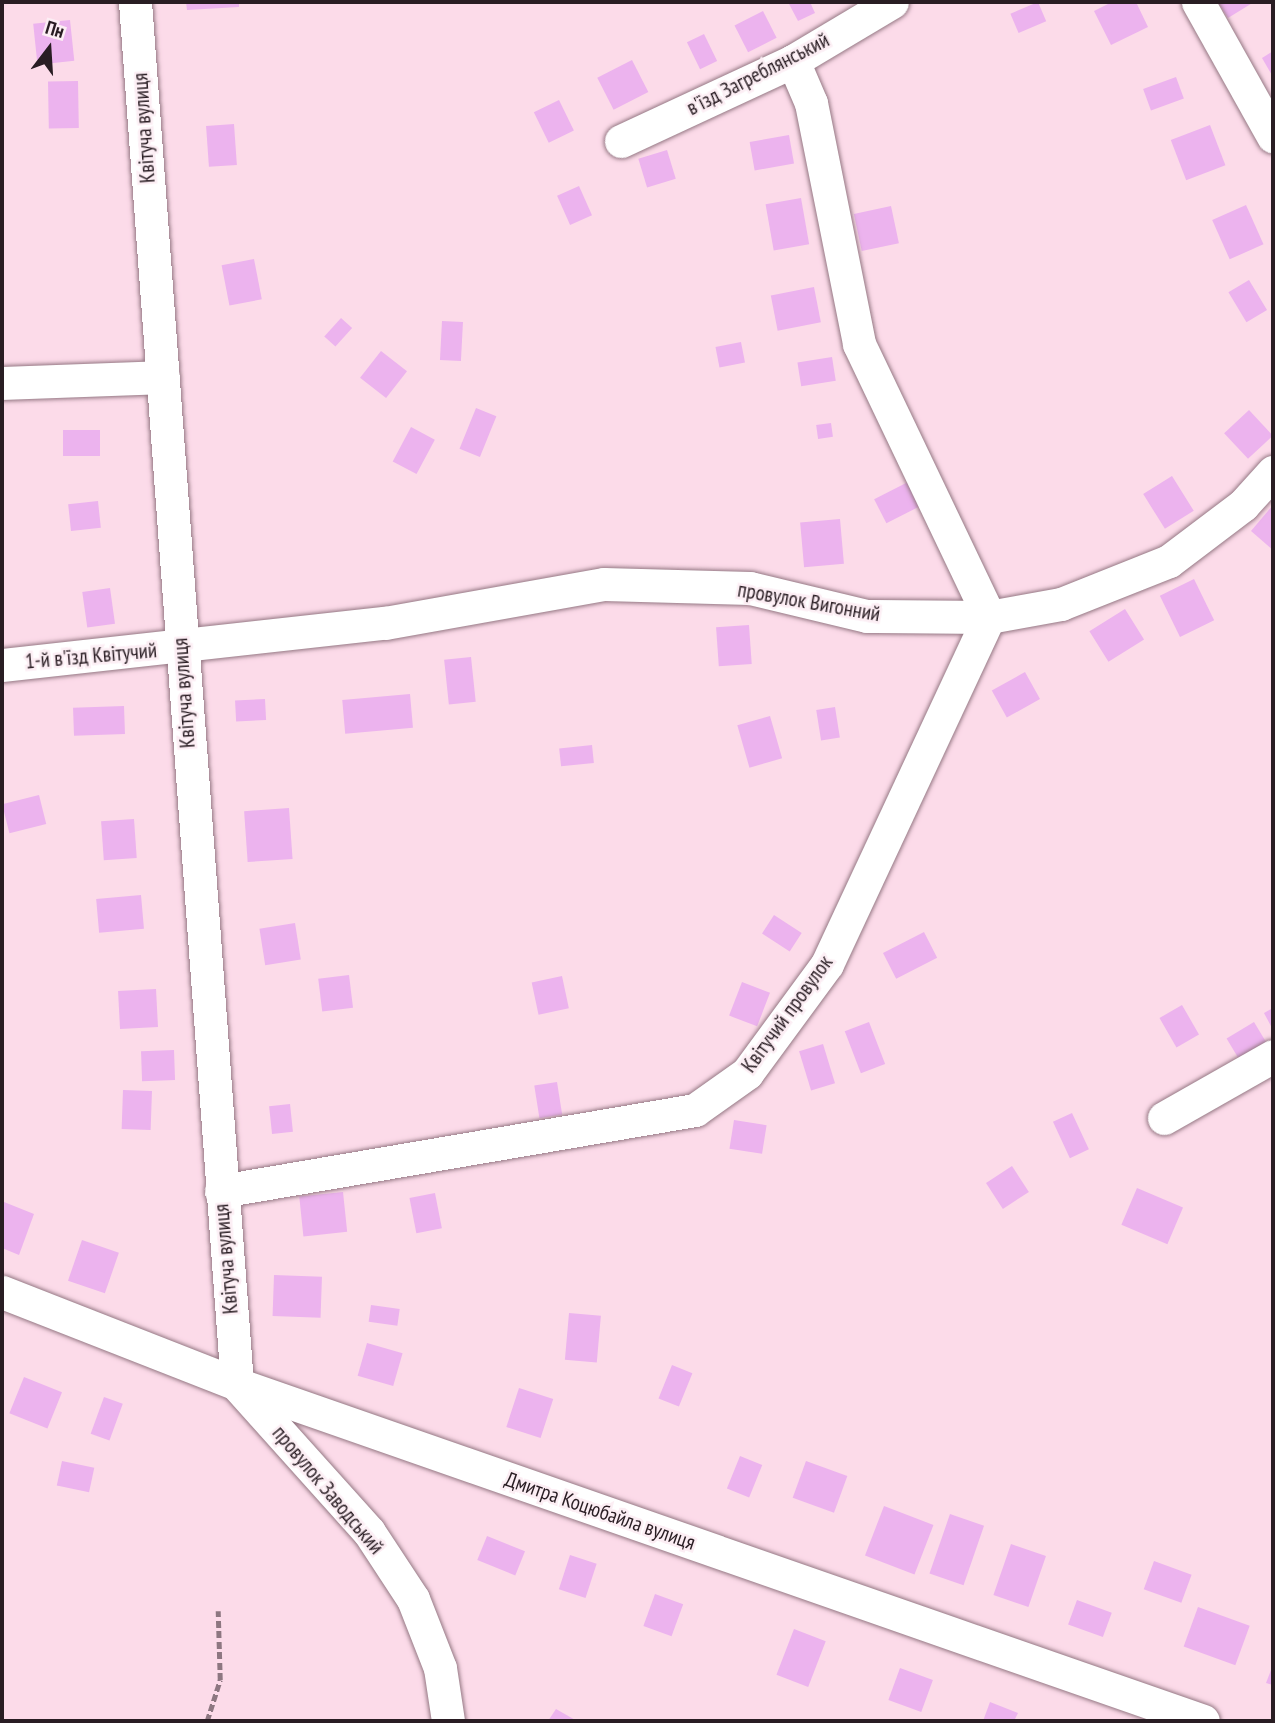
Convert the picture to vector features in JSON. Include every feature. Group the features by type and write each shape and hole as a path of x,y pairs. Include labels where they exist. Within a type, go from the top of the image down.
{"street":[{"name":"Квітуча вулиця","path":"135,2 220,1191 237,1384"},
{"name":"в'їзд Загреблянський","path":"621,141 793,61 892,2"},
{"path":"1198,2 1273,136"},
{"path":"793,61 811,103 859,344 989,617"},
{"path":"2,383 163,377"},
{"name":"провулок Вигонний","path":"181,648 385,623 604,584 750,588 867,617 989,617 1061,604 1170,561 1243,505 1273,472"},
{"name":"Квітучий провулок","path":"220,1191 695,1110 747,1073 827,964 989,617"},
{"name":"1-й в'їзд Квітучий","path":"2,665 181,648"},
{"path":"1164,1118 1273,1056"},
{"name":"Дмитра Коцюбайла вулиця","path":"2,1292 237,1384 1203,1721"},
{"name":"провулок Заводський","path":"237,1384 369,1532 413,1599 440,1668 448,1721"}],"path":[{"path":"206,1721 220,1680 219,1611"}],"building":[{"path":"186,2 239,2 239,7 187,10"},
{"path":"788,2 810,2 815,13 798,21"},
{"path":"1038,2 1046,21 1019,33 1010,14"},
{"path":"1112,2 1136,2 1148,27 1111,45 1094,11"},
{"path":"1222,2 1254,2 1228,18 1219,4"},
{"path":"763,11 777,38 748,52 734,26"},
{"path":"70,20 74,61 37,65 33,24"},
{"path":"704,34 717,61 700,69 687,42"},
{"path":"1273,51 1273,77 1262,58"},
{"path":"632,60 648,92 614,110 597,78"},
{"path":"1176,77 1184,99 1151,111 1143,89"},
{"path":"78,81 79,128 49,129 48,82"},
{"path":"559,100 574,131 549,143 534,112"},
{"path":"234,124 237,165 209,167 206,126"},
{"path":"1210,125 1225,165 1186,180 1171,140"},
{"path":"789,135 794,164 755,171 750,142"},
{"path":"667,150 676,179 647,187 638,159"},
{"path":"579,186 592,215 570,225 557,196"},
{"path":"801,198 809,244 774,251 766,204"},
{"path":"1246,205 1263,244 1230,259 1212,220"},
{"path":"891,206 899,243 862,251 854,214"},
{"path":"254,259 262,299 229,306 222,265"},
{"path":"1249,280 1267,310 1246,322 1228,292"},
{"path":"814,287 821,322 778,331 771,295"},
{"path":"341,318 352,328 335,347 324,337"},
{"path":"442,321 463,322 461,361 440,360"},
{"path":"741,342 745,363 719,368 715,347"},
{"path":"381,351 407,371 386,398 360,378"},
{"path":"832,357 836,381 801,386 797,362"},
{"path":"476,408 496,416 480,457 460,449"},
{"path":"1249,410 1273,436 1248,459 1224,433"},
{"path":"831,423 833,437 818,439 816,425"},
{"path":"411,427 435,440 417,474 393,461"},
{"path":"63,430 100,430 100,456 63,456"},
{"path":"1172,476 1194,511 1165,529 1143,494"},
{"path":"908,482 920,506 886,523 874,499"},
{"path":"98,501 101,528 71,531 68,504"},
{"path":"1273,505 1273,550 1251,531"},
{"path":"840,519 844,564 804,567 800,522"},
{"path":"1194,579 1214,620 1180,637 1160,596"},
{"path":"110,588 115,624 87,628 82,592"},
{"path":"1125,609 1144,640 1108,662 1089,631"},
{"path":"749,625 752,664 719,666 716,627"},
{"path":"471,657 476,702 449,705 444,660"},
{"path":"1025,672 1040,699 1007,718 992,690"},
{"path":"410,694 413,728 345,734 342,700"},
{"path":"265,699 266,720 236,722 235,701"},
{"path":"124,706 125,734 74,736 73,708"},
{"path":"835,707 840,738 821,741 816,710"},
{"path":"770,716 782,758 749,768 737,725"},
{"path":"592,745 594,763 561,766 559,748"},
{"path":"39,795 46,824 9,833 2,804"},
{"path":"289,808 293,859 248,862 244,811"},
{"path":"134,819 137,858 104,860 101,821"},
{"path":"141,895 144,929 99,933 96,899"},
{"path":"774,915 802,933 790,951 762,933"},
{"path":"295,923 301,960 265,965 259,929"},
{"path":"924,932 937,958 896,979 883,953"},
{"path":"349,975 353,1008 322,1012 318,979"},
{"path":"562,976 569,1008 539,1015 532,982"},
{"path":"742,982 770,993 757,1026 729,1016"},
{"path":"156,989 158,1027 120,1029 118,991"},
{"path":"1182,1005 1199,1034 1176,1047 1159,1018"},
{"path":"1273,1008 1273,1030 1264,1013"},
{"path":"869,1022 885,1064 861,1073 845,1031"},
{"path":"1254,1022 1267,1044 1240,1061 1227,1038"},
{"path":"823,1044 835,1083 811,1091 799,1051"},
{"path":"174,1050 175,1080 142,1081 141,1051"},
{"path":"557,1082 562,1115 539,1118 534,1086"},
{"path":"123,1090 152,1091 151,1130 122,1129"},
{"path":"290,1104 293,1132 272,1134 269,1106"},
{"path":"1072,1113 1089,1149 1070,1158 1053,1122"},
{"path":"734,1120 767,1125 762,1154 729,1149"},
{"path":"1012,1166 1029,1192 1003,1209 986,1183"},
{"path":"1137,1188 1183,1208 1167,1244 1121,1225"},
{"path":"343,1192 347,1232 303,1236 299,1197"},
{"path":"435,1193 442,1228 416,1233 409,1198"},
{"path":"4,1202 34,1214 19,1255 2,1248"},
{"path":"82,1240 119,1253 105,1293 68,1281"},
{"path":"274,1275 322,1277 321,1318 273,1316"},
{"path":"371,1305 400,1309 397,1326 369,1322"},
{"path":"569,1313 601,1316 597,1363 565,1360"},
{"path":"367,1343 403,1353 393,1386 358,1376"},
{"path":"672,1365 692,1373 679,1407 659,1398"},
{"path":"24,1377 62,1392 47,1429 9,1413"},
{"path":"519,1388 553,1399 541,1438 506,1427"},
{"path":"104,1397 123,1404 109,1440 91,1434"},
{"path":"740,1456 762,1465 749,1497 727,1488"},
{"path":"62,1461 94,1468 89,1492 57,1485"},
{"path":"806,1461 847,1476 834,1513 793,1498"},
{"path":"884,1506 933,1525 914,1574 865,1555"},
{"path":"950,1514 984,1526 964,1585 929,1574"},
{"path":"487,1536 525,1551 515,1575 477,1560"},
{"path":"1011,1544 1046,1556 1028,1607 993,1595"},
{"path":"570,1555 597,1564 586,1598 559,1589"},
{"path":"1154,1561 1192,1575 1181,1603 1144,1589"},
{"path":"655,1594 683,1604 672,1636 643,1626"},
{"path":"1077,1600 1112,1613 1103,1637 1068,1624"},
{"path":"1198,1607 1250,1626 1235,1665 1184,1646"},
{"path":"794,1629 826,1641 808,1687 776,1675"},
{"path":"1273,1665 1273,1685 1266,1683"},
{"path":"900,1668 933,1680 921,1712 888,1700"},
{"path":"990,1702 1018,1713 1014,1721 983,1721"},
{"path":"556,1709 577,1721 548,1721"}]}
